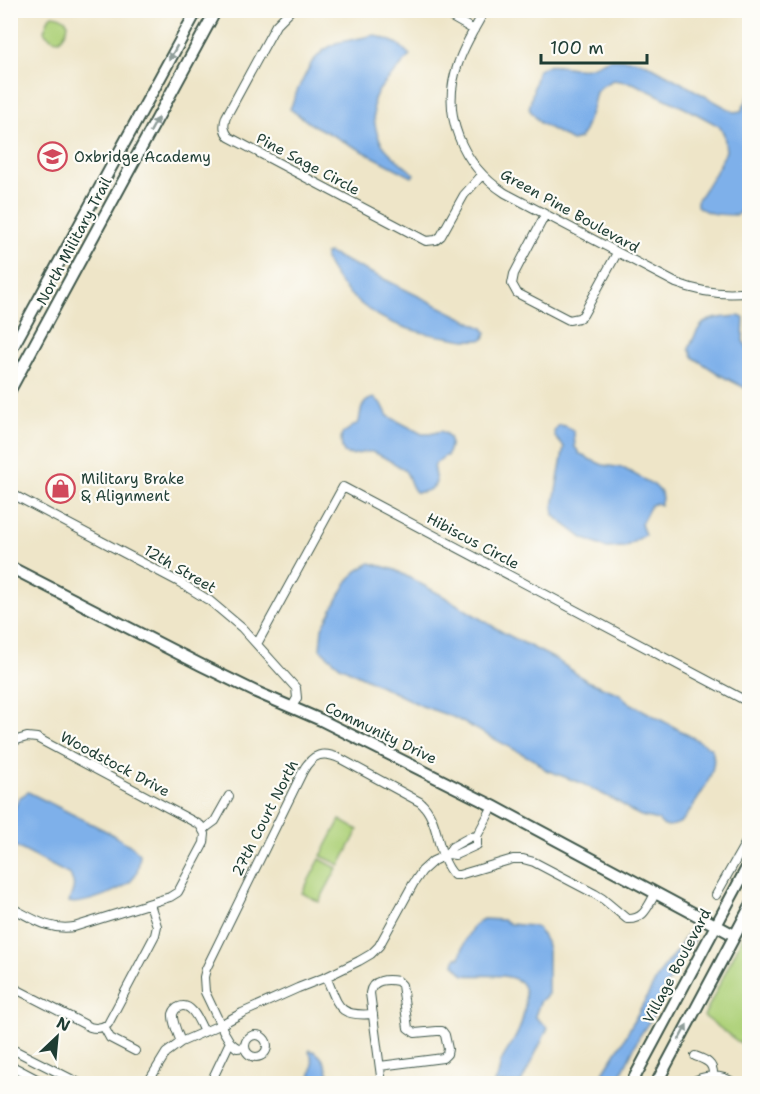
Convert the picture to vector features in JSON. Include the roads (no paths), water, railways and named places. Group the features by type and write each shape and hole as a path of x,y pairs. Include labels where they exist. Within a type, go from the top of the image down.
{"street":[{"name":"North Military Trail","path":"10,352 196,10"},
{"name":"North Military Trail","path":"10,390 216,10"},
{"name":"Pine Sage Circle","path":"291,10 276,25 225,117 224,128 229,138 426,241 441,237 464,195 482,176"},
{"path":"439,10 474,30"},
{"name":"Green Pine Boulevard","path":"485,10 457,66 453,81 452,106 456,131 466,154 482,176 505,193 668,279 687,287 714,293 750,292"},
{"path":"100,187 116,195"},
{"path":"545,215 514,273 512,284 517,293 564,318 574,320 583,315 617,253"},
{"name":"Hibiscus Circle","path":"256,644 343,487 750,703"},
{"name":"12th Street","path":"10,493 192,590 226,614 296,688 297,698 292,707"},
{"name":"Community Drive","path":"10,567 201,665 321,720 492,806 734,935"},
{"name":"Woodstock Drive","path":"10,742 27,737 37,738 204,829"},
{"name":"27th Court North","path":"229,1040 205,992 206,969 303,771 312,758 318,755 333,756 420,802 429,812 450,871 454,875 513,859 529,860 595,894 627,919 632,919 645,912 655,894"},
{"path":"10,907 48,926 63,929 170,897 178,892 204,843 204,829 215,821 229,796"},
{"path":"147,1083 166,1053 181,1042 242,1013 326,978 371,954 380,946 422,871 434,861 446,856 452,848 470,837 477,836 492,806"},
{"path":"716,896 750,835"},
{"name":"Village Boulevard","path":"631,1083 750,862"},
{"path":"10,986 94,1029 104,1027 108,1024 155,935 157,926 150,904"},
{"path":"656,1083 750,907"},
{"path":"326,978 339,1007 344,1011 354,1015 372,1014"},
{"path":"380,1066 443,1058 447,1054 445,1035 442,1031 416,1032 408,1028 402,985 399,981 378,981 370,988 382,1083"},
{"path":"181,1042 173,1015 174,1010 178,1007 188,1007 204,1032"},
{"path":"104,1027 111,1038 135,1051"},
{"path":"210,1083 229,1040 237,1048 245,1047"},
{"path":"10,1048 81,1083"},
{"path":"695,1056 709,1062 713,1076"},
{"path":"10,1065 46,1083"},
{"path":"690,1083 713,1076 728,1078 736,1083"}],"water":[{"path":"375,35 398,44 410,55 378,91 373,106 378,136 386,150 414,174 412,177 311,124 290,109 312,62 324,50 336,43"},
{"path":"610,59 634,60 647,64 734,112 741,111 749,96 750,157 746,170 746,205 737,215 711,213 697,206 697,201 716,172 726,151 724,134 719,126 695,113 633,83 613,80 596,92 583,134 579,139 572,141 540,123 529,109 537,72 542,68 553,65 587,68"},
{"path":"329,253 483,328 486,332 484,339 466,340 428,334 392,323 360,304 347,291 325,259 325,254"},
{"path":"739,316 744,318 743,341 749,351 749,390 694,358 689,349 698,330 706,321"},
{"path":"374,398 382,404 388,416 422,434 441,431 450,439 447,456 435,464 436,482 431,489 416,492 405,471 375,453 351,455 344,453 341,444 342,434 359,422 364,404"},
{"path":"558,425 566,426 574,432 575,447 580,454 603,465 623,468 654,485 661,492 660,505 656,503 651,505 641,524 645,535 625,547 606,548 583,538 554,515 553,507 564,447 555,437 554,431"},
{"path":"370,563 395,570 443,596 504,633 555,659 587,681 620,694 628,702 711,748 714,763 712,772 700,796 680,823 664,826 658,820 641,816 581,783 546,770 536,761 453,717 422,706 340,666 320,649 322,628 347,582 357,571"},
{"path":"28,792 133,847 140,854 138,869 131,881 101,896 82,902 69,902 74,886 70,875 11,844 11,817 19,798"},
{"path":"483,919 503,920 510,924 538,928 548,950 548,994 540,1002 535,1016 548,1028 521,1083 494,1083 501,1062 520,1025 525,1000 523,986 513,978 464,975 454,964 456,957 460,958 471,930"},
{"path":"689,931 694,940 676,973 665,986 664,994 639,1037 617,1083 599,1083 657,978"},
{"path":"310,1050 322,1059 331,1083 307,1083 312,1068"}],"place":[{"name":"Oxbridge Academy","path":"53,157"},
{"name":"Military Brake & Alignment","path":"60,488"}]}
